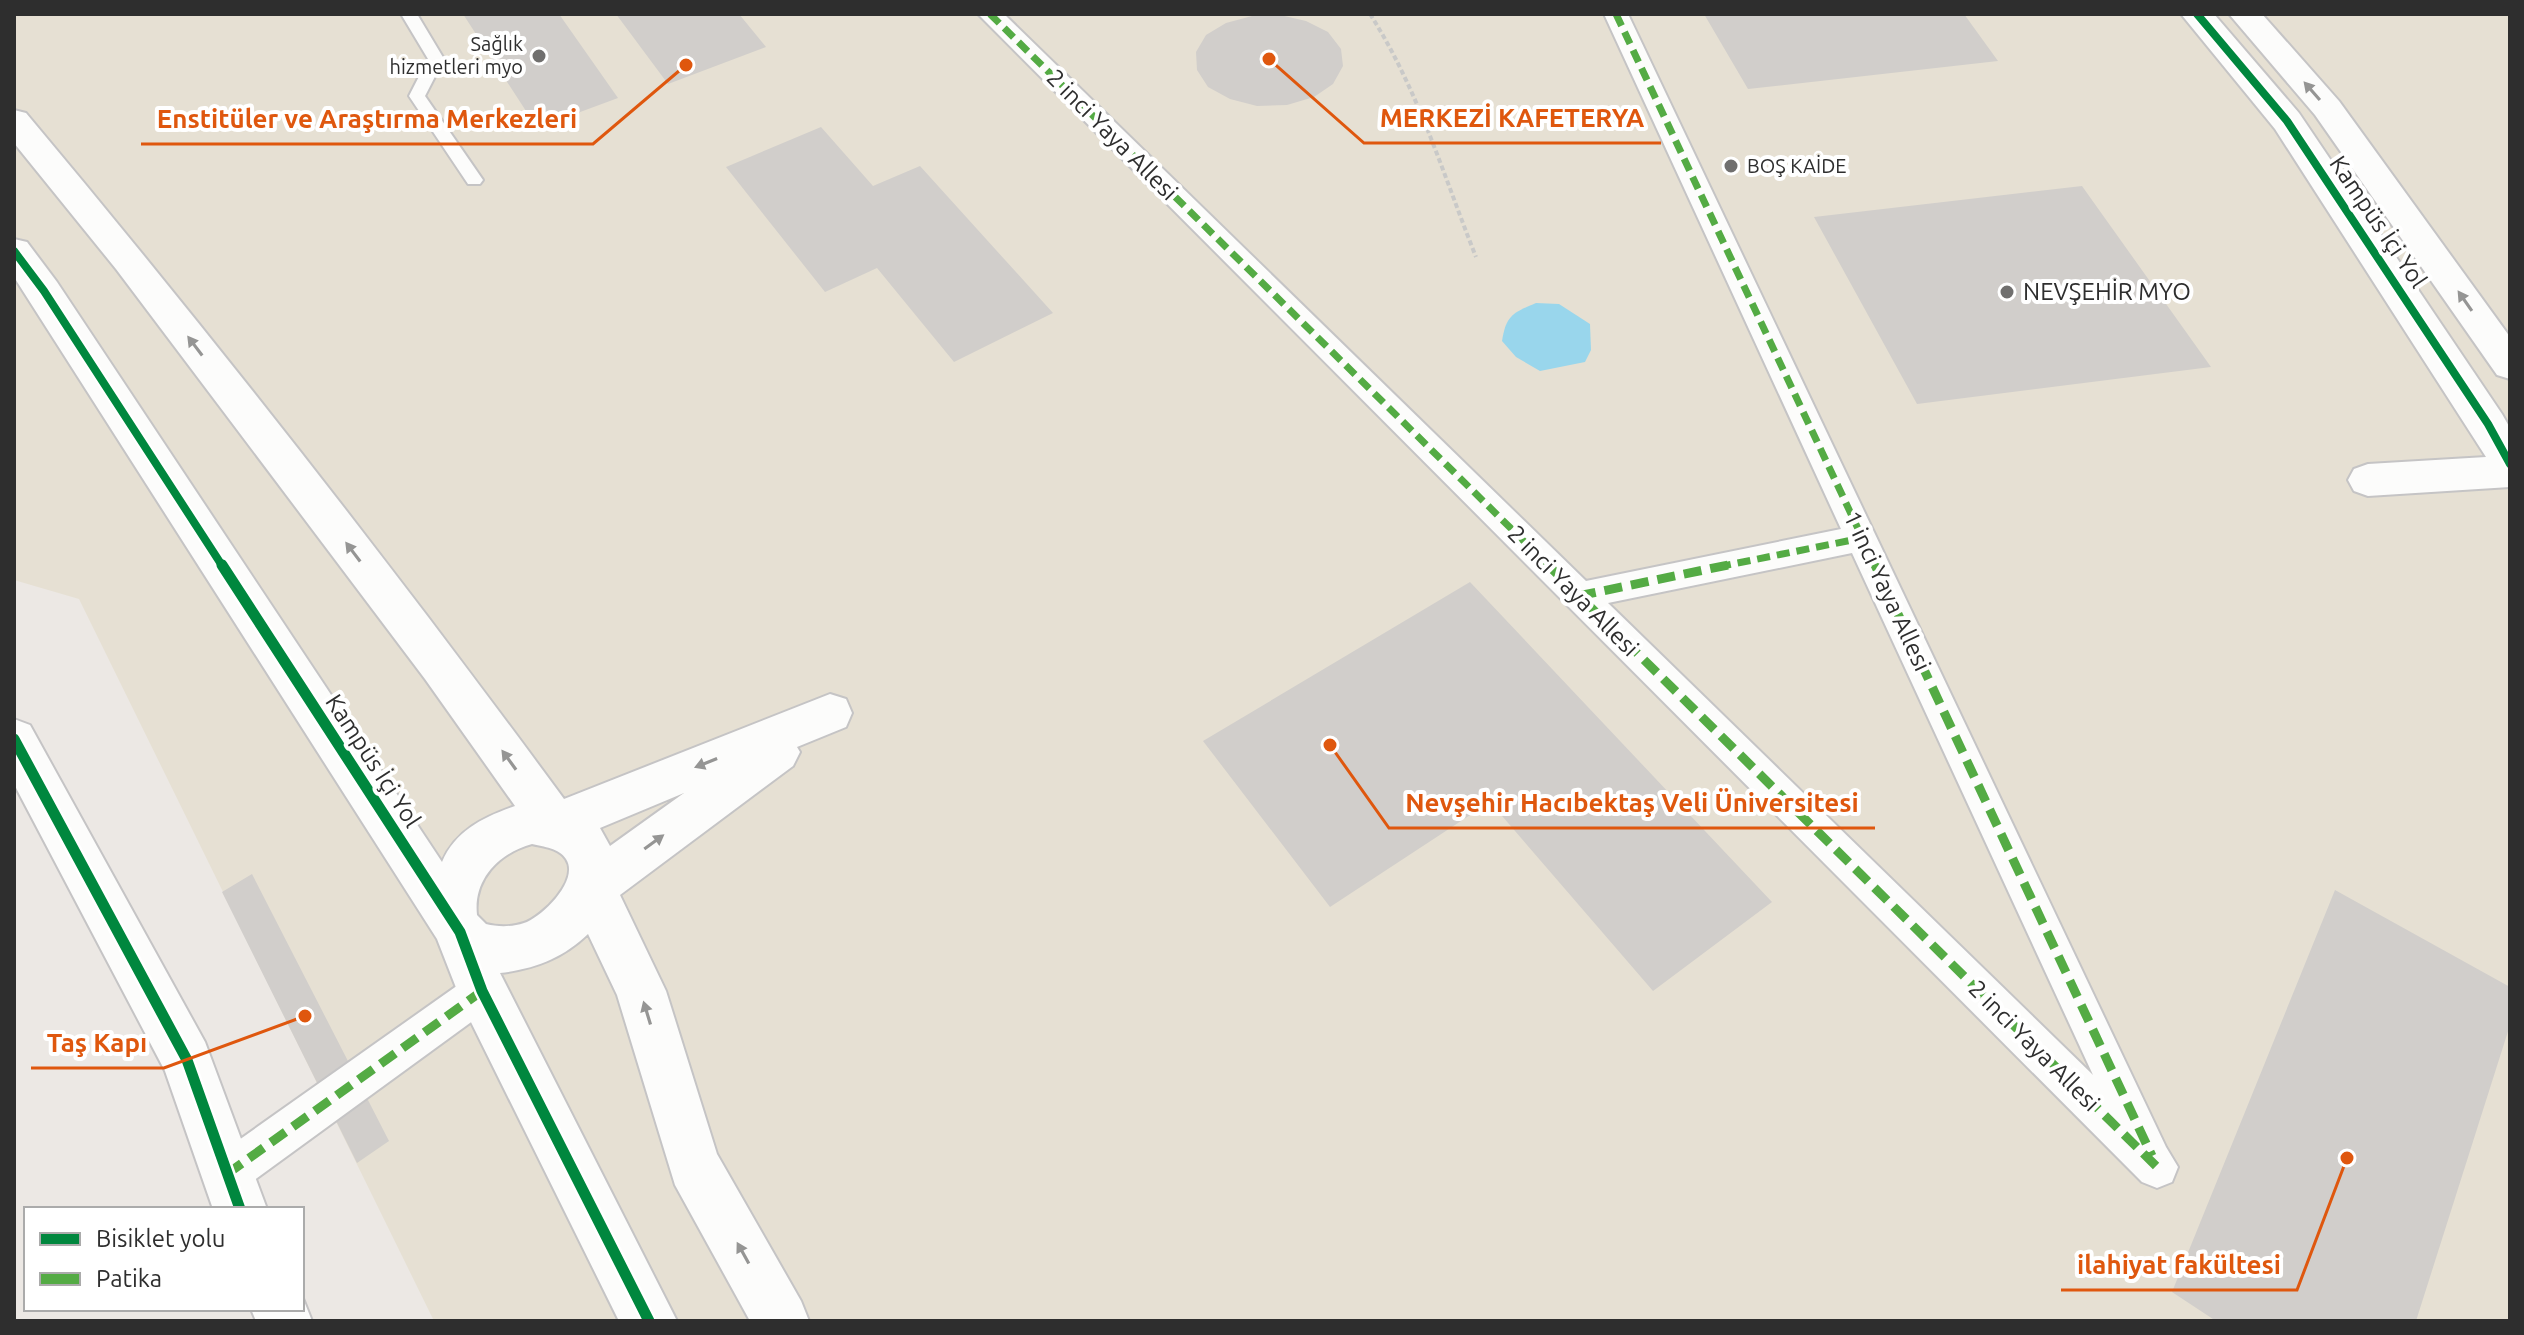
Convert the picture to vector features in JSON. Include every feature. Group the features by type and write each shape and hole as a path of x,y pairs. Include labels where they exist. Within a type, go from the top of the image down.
{"street":[{"name":"2 inci Yaya Allesi","path":"990,14 2157,1167"},
{"name":"1 inci Yaya Allesi","path":"1616,14 2157,1167"},
{"name":"Kampüs İçi Yol","path":"2197,14 2287,121 2488,424 2510,464"},
{"name":"Kampüs İçi Yol","path":"2245,14 2327,108 2510,365"},
{"path":"14,121 139,272 431,653 555,824"},
{"name":"Kampüs İçi Yol","path":"14,251 44,291 460,932 482,991 649,1321"},
{"path":"2368,480 2510,471"},
{"path":"1578,596 1862,538"},
{"path":"555,824 830,713 591,888"},
{"path":"14,739 187,1060 233,1192 482,991"},
{"path":"532,823 555,824 574,831 588,846 593,866 591,888 580,909 563,929 539,943 516,950 493,951 474,944 460,932 451,916 451,896 457,876 470,857 487,841 508,829 532,823"},
{"path":"591,888 641,991 694,1166 781,1321"}],"lane":[{"path":"409,14 436,59 417,96 474,180"}],"path":[{"path":"1370,14 1389,42 1407,81 1476,257"}],"shaded area":[{"path":"14,14 2510,14 2510,1321 434,1321 79,599 14,580"}],"water":[{"path":"1536,303 1559,304 1590,324 1591,350 1585,362 1540,371 1516,357 1502,341 1512,316"}],"building":[{"name":"Sağlık hizmetleri myo","path":"463,14 559,14 618,98 537,128"},
{"path":"616,14 739,14 766,47 668,84"},
{"path":"1704,14 1964,14 1998,61 1748,89"},
{"path":"1280,15 1306,21 1328,32 1341,49 1343,66 1333,84 1314,97 1287,105 1257,106 1230,99 1208,87 1197,70 1196,52 1206,35 1226,23 1252,16"},
{"path":"821,127 873,186 920,166 1053,313 954,362 877,268 825,292 726,167"},
{"name":"NEVŞEHİR MYO","path":"2082,186 2211,367 1917,404 1814,217"},
{"path":"1470,582 1772,902 1653,991 1490,802 1330,907 1203,741"},
{"path":"252,874 389,1141 357,1163 222,892"},
{"path":"2335,890 2510,987 2510,1025 2416,1321 2216,1321 2172,1292"}],"marked path":[{"path":"990,14 2157,1167"},
{"path":"1616,14 2152,1156"},
{"path":"1578,596 1862,538"},
{"path":"227,1174 482,991"}],"cycle path":[{"path":"2197,14 2287,121 2488,424 2510,464"},
{"path":"14,251 44,291 460,932 482,991 649,1321"},
{"path":"14,739 187,1060 239,1207"}],"place":[{"name":"Sağlık hizmetleri myo","path":"539,56"},
{"name":"MERKEZİ KAFETERYA","path":"1269,59"},
{"name":"Enstitüler ve Araştırma Merkezleri","path":"686,65"},
{"name":"BOŞ KAİDE","path":"1731,166"},
{"name":"NEVŞEHİR MYO","path":"2007,292"},
{"name":"Nevşehir Hacıbektaş Veli Üniversitesi","path":"1330,745"},
{"name":"Taş Kapı","path":"305,1016"},
{"name":"ilahiyat fakültesi","path":"2347,1158"}]}
